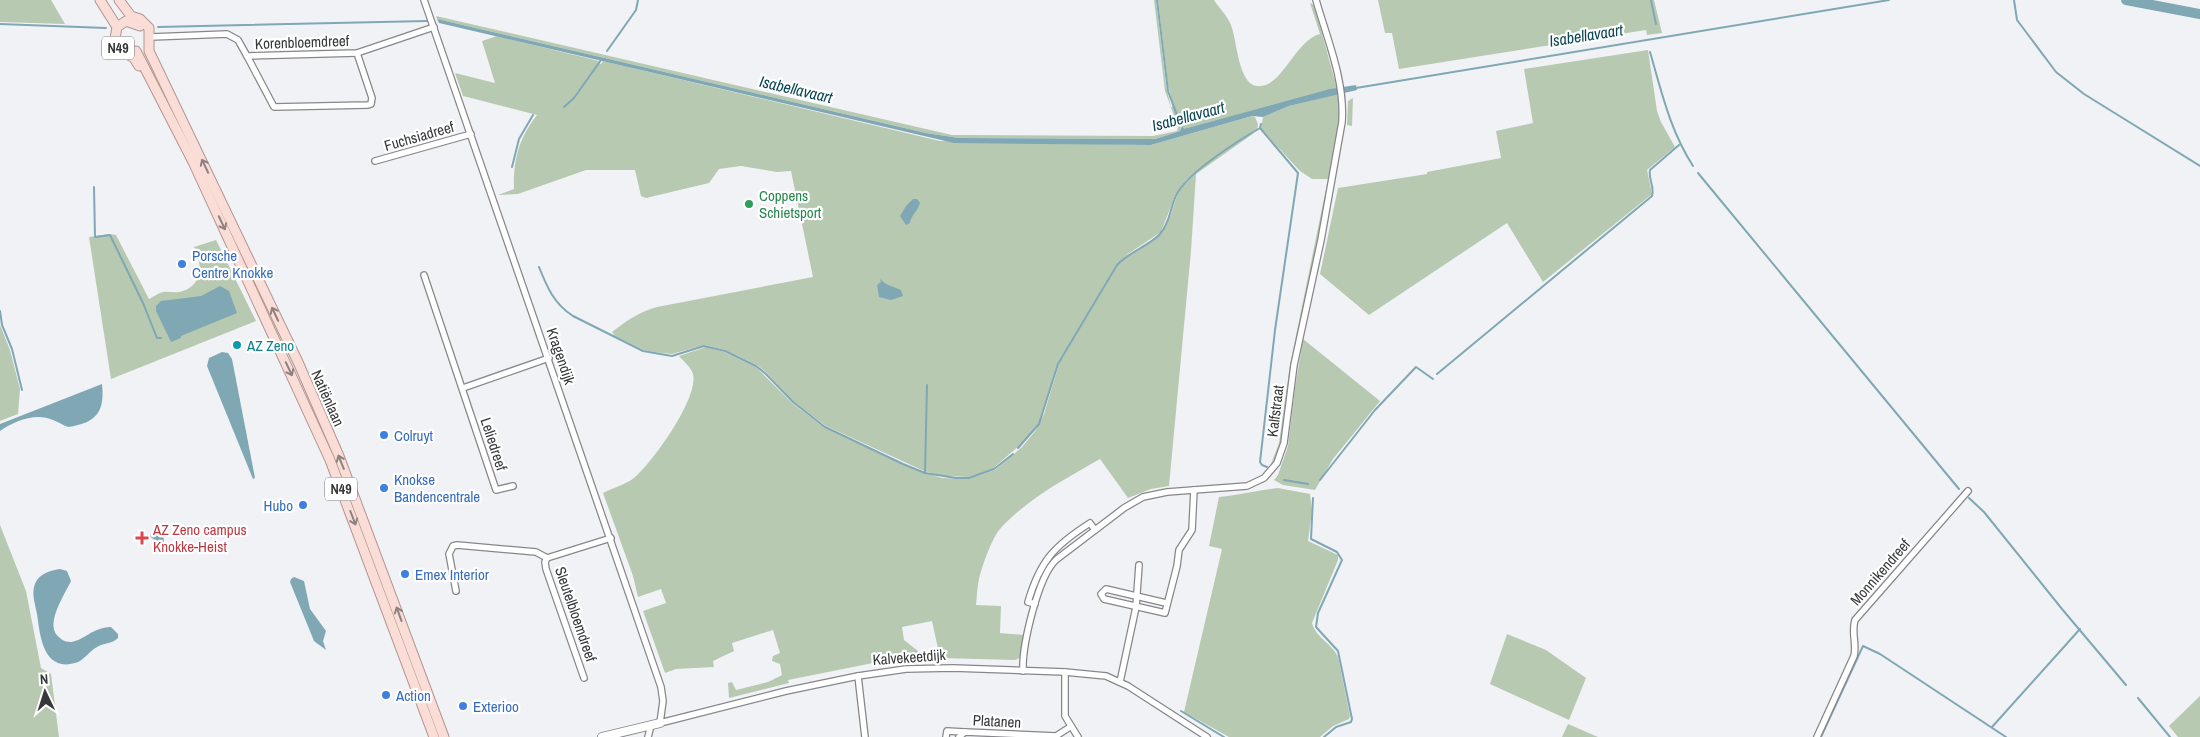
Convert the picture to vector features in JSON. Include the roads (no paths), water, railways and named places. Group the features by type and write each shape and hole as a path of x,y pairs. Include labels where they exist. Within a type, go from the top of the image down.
{"main road":[{"name":"Natiënlaan","path":"100,0 121,25"},
{"name":"Natiënlaan","path":"106,0 121,25"},
{"name":"Natiënlaan","path":"113,0 121,25 122,45 129,50 140,50"},
{"name":"Natiënlaan","path":"119,0 131,16 140,19 147,25 151,38 149,51 197,148 340,456 444,737"},
{"name":"Natiënlaan","path":"121,25 134,22 143,28 145,39 140,50 153,86 194,164 330,460 434,737"},
{"name":"Natiënlaan","path":"121,25 115,39 117,48 134,58 149,84 153,86"},
{"name":"Natiënlaan","path":"140,50 162,80"}],"street":[{"name":"Kragendijk","path":"424,0 661,687 663,701 660,723"},
{"name":"Kalfstraat","path":"1022,671 1035,604 1028,602 1036,577 1045,559 1090,523 1095,530 1124,508 1143,497 1153,494 1253,484 1268,475 1280,457 1284,444 1294,364 1321,240 1342,122 1340,84 1316,0"},
{"name":"Korenbloemdreef","path":"247,56 357,53 434,27"},
{"name":"Korenbloemdreef","path":"151,38 227,34 238,40 274,107 371,104 372,98 357,53"},
{"name":"Fuchsiadreef","path":"375,162 471,134"},
{"name":"Leliedreef","path":"424,275 496,490 513,486"},
{"path":"463,388 549,358"},
{"path":"1166,603 1106,589 1101,594 1104,599 1165,613 1166,603 1177,566 1179,550 1192,530 1194,490"},
{"name":"Monnikendreef","path":"1817,737 1854,656 1856,648 1854,620 1968,491"},
{"name":"Sleutelbloemdreef","path":"456,591 449,554 453,546 536,552 547,558 611,538"},
{"name":"Sleutelbloemdreef","path":"547,558 545,562 546,569 584,678"},
{"path":"1120,682 1136,607 1139,566"},
{"name":"Kalvekeetdijk","path":"602,737 786,691 858,676 928,668 1099,674 1120,682 1207,737"},
{"path":"1065,672 1065,716 1070,727 1078,737"},
{"path":"858,676 865,737"},
{"path":"648,737 651,725"},
{"name":"Platanen","path":"946,737 947,730 1028,736 1056,736 1070,727"},
{"name":"Platanen","path":"960,737 965,732"}],"water":[{"path":"1156,0 1158,0 1169,91 1180,120 1178,121 1167,91"},
{"path":"437,19 926,133 959,138 1155,139 1180,131 1182,126 1184,129 1330,89 1356,85 1357,90 1289,106 1263,117 1252,116 1151,145 954,143 439,23"},
{"path":"913,199 917,199 920,203 910,223 906,225 900,216"},
{"path":"880,279 886,284 901,290 903,296 891,300 879,297 877,285 881,282"},
{"path":"220,286 229,291 237,313 171,342 156,311 156,306 161,301 201,296"},
{"path":"222,352 228,353 232,359 255,478 253,479 207,366 209,358"},
{"path":"102,384 103,393 100,408 92,419 86,422 68,427 46,418 32,417 18,421 0,431 0,424"},
{"path":"154,531 163,534 164,542 159,543 149,536"},
{"path":"60,569 67,571 71,581 56,611 54,619 55,633 65,641 71,642 98,629 111,627 118,634 116,640 97,647 75,663 64,664 56,662 45,650 34,601 33,592 37,580 47,572"},
{"path":"294,577 304,581 310,609 326,631 323,641 326,650 314,641 290,582"}],"waterway":[{"path":"607,51 636,10 638,0"},
{"path":"1651,0 1656,24"},
{"name":"Isabellavaart","path":"1356,88 1889,0"},
{"path":"2014,0 2017,20 2056,72 2084,94 2200,166"},
{"name":"Isabellavaart","path":"2126,0 2200,14"},
{"name":"Isabellavaart","path":"158,27 427,21"},
{"name":"Isabellavaart","path":"0,24 106,28"},
{"path":"1650,52 1672,125 1693,166"},
{"path":"564,107 574,98 601,60"},
{"path":"512,167 519,139 533,115"},
{"path":"1018,448 1039,424 1058,364 1117,265 1160,234 1164,229 1178,192 1193,175 1227,149 1260,128 1261,124"},
{"path":"1260,128 1298,173 1275,330 1260,462 1267,467"},
{"path":"1437,374 1652,196 1653,189 1650,170 1679,145"},
{"path":"1698,173 1959,489"},
{"path":"94,187 95,237 110,235 143,303 157,338 161,338"},
{"path":"539,267 548,288 556,300 573,316 643,351 672,356 704,346 725,351 756,366 793,402 825,427 925,473 969,478 994,469 1013,454"},
{"path":"0,311 2,325 12,349 22,390"},
{"path":"1320,480 1375,410 1416,367 1433,379"},
{"path":"925,473 927,385"},
{"path":"1284,480 1308,484"},
{"path":"1313,498 1311,539 1337,552 1342,560 1318,613 1316,627 1338,651 1352,719 1351,722 1336,727 1324,737"},
{"path":"1969,498 1984,512 2126,685"},
{"path":"1992,727 2080,629"},
{"path":"1821,737 1863,646 1880,654 2006,737"},
{"path":"2138,698 2170,737"},
{"path":"1181,711 1224,737"}],"place":[{"name":"Coppens Schietsport","path":"749,204"},
{"name":"Porsche Centre Knokke","path":"182,264"},
{"name":"AZ Zeno","path":"237,345"},
{"name":"Colruyt","path":"384,435"},
{"name":"Knokse Bandencentrale","path":"384,488"},
{"name":"Hubo","path":"303,505"},
{"name":"AZ Zeno campus Knokke-Heist","path":"142,538"},
{"name":"Emex Interior","path":"405,574"},
{"name":"Action","path":"386,695"},
{"name":"Exterioo","path":"463,706"}]}
